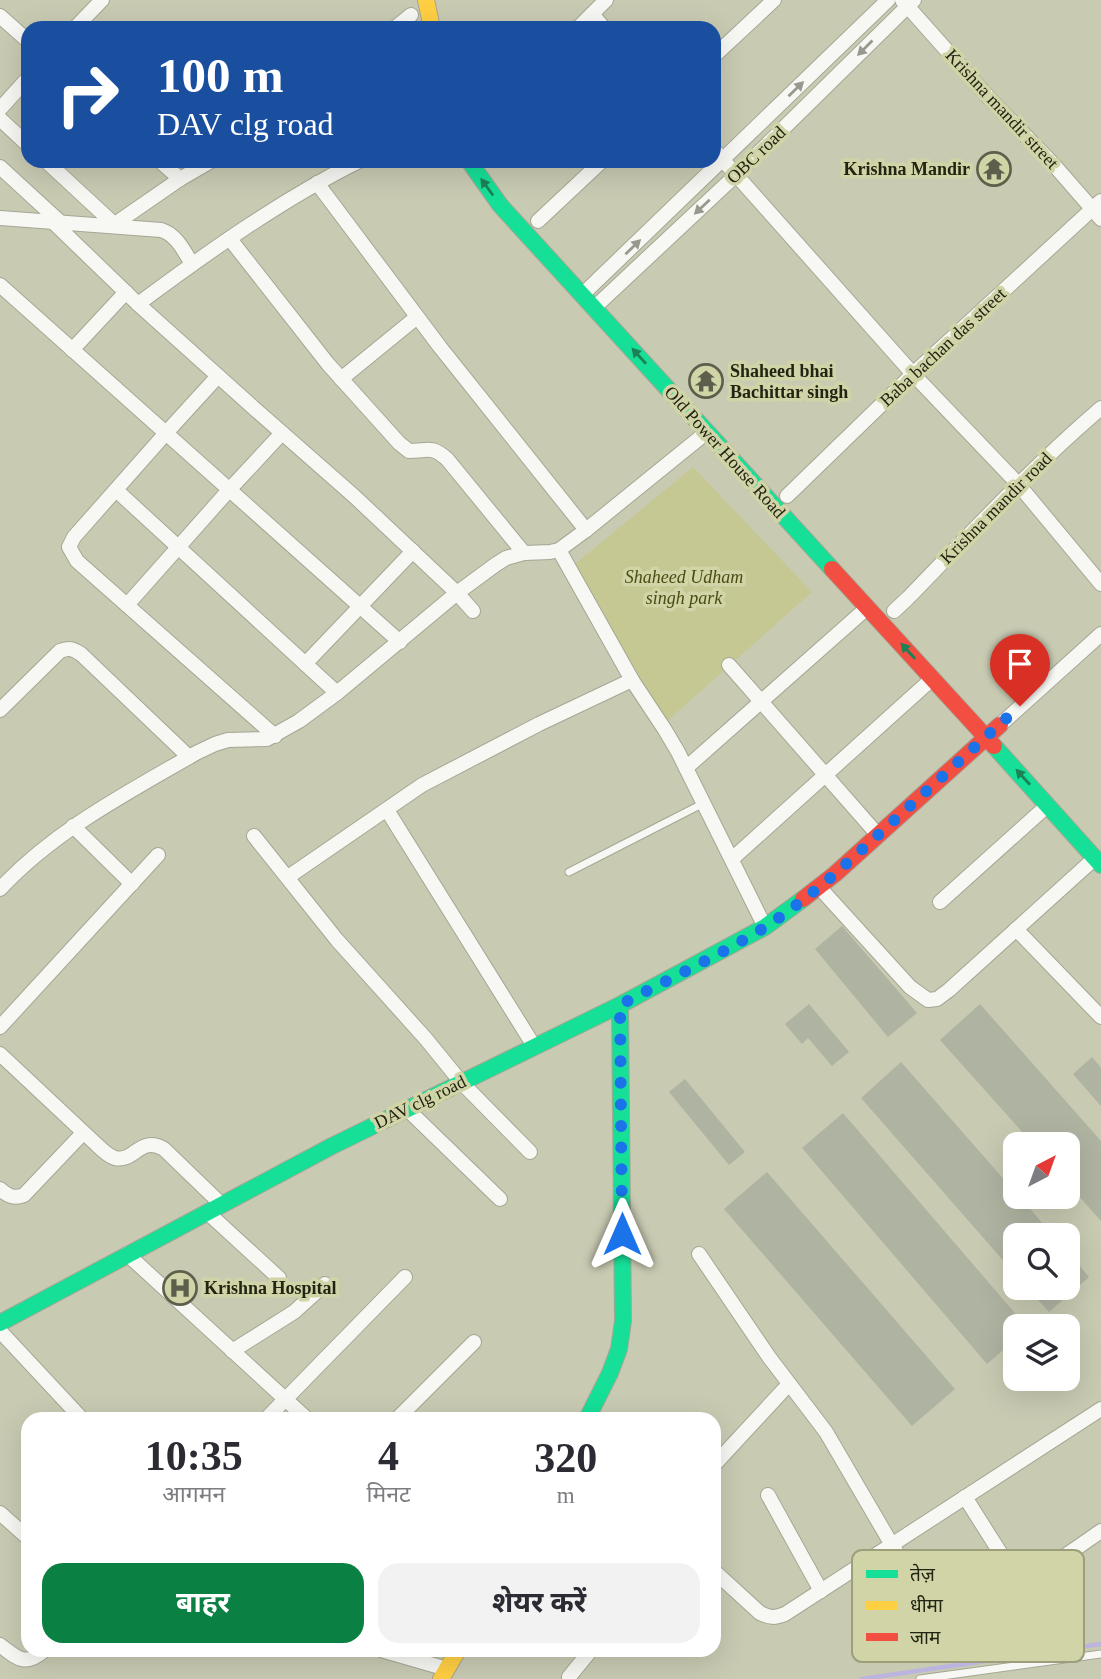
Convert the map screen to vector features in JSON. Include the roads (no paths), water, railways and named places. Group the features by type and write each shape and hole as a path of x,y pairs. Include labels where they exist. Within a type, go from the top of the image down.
{"main road":[{"path":"426,0 430,21"},
{"name":"Old Power House Road","path":"474,168 500,205 589,283 707,432 987,737"},
{"name":"DAV clg road","path":"0,1323 331,1146 620,1005 765,927 835,874 1000,725"},
{"path":"987,737 1098,862"},
{"path":"590,1412 619,1349 623,1321 620,1005"},
{"path":"443,1676 454,1657"}],"street":[{"path":"82,21 102,0"},
{"path":"585,21 606,0"},
{"path":"721,49 774,0"},
{"name":"OBC road","path":"721,152 888,0"},
{"name":"OBC road","path":"605,303 908,2"},
{"name":"Krishna mandir street","path":"908,2 989,98 1098,210"},
{"path":"592,14 598,21"},
{"path":"0,16 21,35"},
{"path":"0,109 21,86"},
{"path":"0,119 21,138"},
{"path":"721,158 913,374 1018,484 1101,584"},
{"path":"0,167 125,292 355,496 473,611"},
{"path":"53,168 113,225"},
{"path":"168,168 180,179"},
{"path":"113,225 199,168"},
{"path":"138,304 230,239 317,183 346,168"},
{"path":"538,221 595,168"},
{"name":"OBC road","path":"589,283 705,168"},
{"path":"317,183 417,317 586,530"},
{"name":"Baba bachan das street","path":"787,495 913,374 1098,210"},
{"path":"0,218 166,231 176,239 192,264"},
{"path":"230,239 328,364 405,449 435,449 447,459 524,552"},
{"path":"0,285 400,642"},
{"path":"72,350 125,292"},
{"path":"341,379 417,317"},
{"path":"218,376 74,537 69,547 77,561 275,736"},
{"name":"Krishna mandir road","path":"894,611 1018,484 1101,408"},
{"path":"0,889 38,853 73,826 189,757 228,740 261,741 299,721 400,642 457,593 506,558 524,552 559,550 707,432"},
{"path":"127,605 282,433"},
{"path":"116,490 337,693"},
{"path":"559,550 632,680 686,768 765,927"},
{"path":"305,664 413,551"},
{"path":"686,768 868,607"},
{"path":"1000,725 1101,634"},
{"path":"0,710 60,651 74,649 189,757"},
{"path":"729,665 878,835"},
{"path":"732,859 933,678"},
{"path":"288,877 422,785 539,724 632,680"},
{"path":"940,902 1048,806"},
{"path":"387,810 534,1046"},
{"path":"73,826 132,884"},
{"path":"254,836 323,923 426,1038 461,1082 530,1152"},
{"path":"0,1027 158,855"},
{"path":"819,887 910,987 928,1000 937,999 949,990 1098,862"},
{"path":"1017,929 1101,1017"},
{"path":"0,1054 106,1153 117,1159 146,1145 157,1145 164,1149 279,1278"},
{"path":"407,1109 500,1199"},
{"path":"0,1189 17,1198 24,1195 83,1133"},
{"path":"127,1254 299,1412"},
{"path":"699,1254 789,1384 826,1432 894,1550"},
{"path":"273,1412 405,1277"},
{"path":"232,1351 294,1312 325,1284"},
{"path":"0,1331 75,1412"},
{"path":"404,1412 474,1342"},
{"path":"721,1457 789,1384"},
{"path":"883,1550 1101,1409"},
{"path":"768,1495 821,1591"},
{"path":"965,1497 998,1550"},
{"path":"0,1513 21,1532"},
{"path":"1072,1550 1101,1531"},
{"path":"721,1578 752,1607 768,1617 776,1618 852,1571"},
{"path":"0,1645 21,1660 37,1657"},
{"path":"398,1657 443,1676"},
{"path":"569,1677 585,1657"}],"lane":[{"path":"569,872 704,803"},
{"path":"920,1679 1043,1662"}],"waterway":[{"path":"1084,1646 1101,1644"},
{"path":"862,1679 978,1662"}],"place":[{"name":"Krishna Mandir","path":"994,169"},
{"name":"Shaheed bhai Bachittar singh","path":"706,381"},
{"name":"Krishna Hospital","path":"180,1288"}],"park label":[{"name":"Shaheed Udham singh park","path":"684,587"}]}
